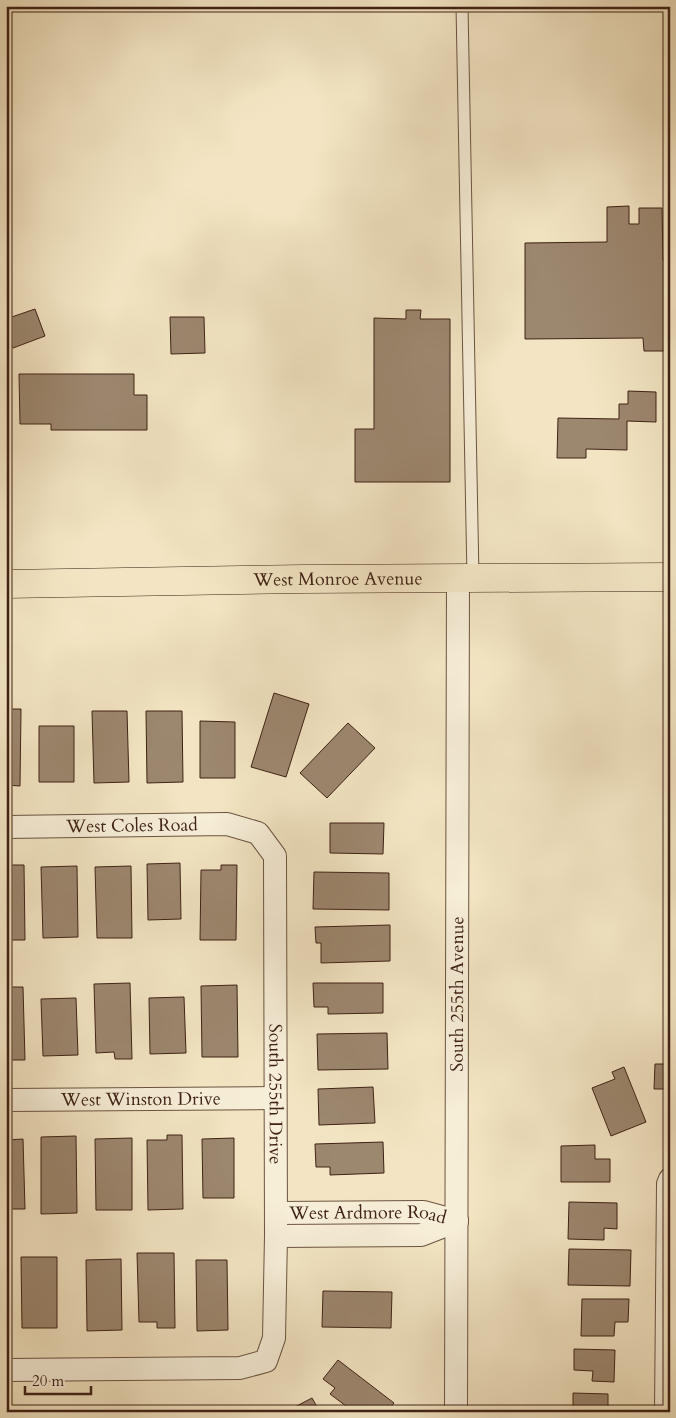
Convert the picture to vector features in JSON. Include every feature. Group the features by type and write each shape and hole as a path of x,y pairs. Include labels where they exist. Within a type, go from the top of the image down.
{"main road":[{"name":"West Monroe Avenue","path":"6,584 670,577"}],"street":[{"name":"South 255th Avenue","path":"456,1412 466,578"},
{"name":"West Coles Road","path":"6,827 227,824 258,832"},
{"name":"South 255th Drive","path":"6,1370 240,1368 266,1360 274,1338 276,1236 275,856 258,832"},
{"name":"West Winston Drive","path":"6,1100 275,1098"},
{"path":"666,1412 668,1184 670,1179"},
{"name":"West Ardmore Road","path":"276,1213 424,1212 457,1221"},
{"name":"West Ardmore Road","path":"276,1236 421,1235 457,1221"}],"lane":[{"path":"462,6 466,578"}],"building":[{"path":"629,206 629,224 639,224 639,208 662,208 663,260 670,260 670,351 644,351 643,338 525,339 525,243 607,242 607,207"},
{"path":"35,309 45,336 13,348 6,330 6,319"},
{"path":"406,310 421,310 420,319 450,319 450,482 355,482 355,429 374,429 374,318 406,319"},
{"path":"170,317 204,317 205,353 171,354"},
{"path":"19,374 134,374 134,395 147,395 147,430 51,430 51,424 20,424"},
{"path":"628,391 656,392 656,422 627,421 627,450 586,449 586,458 557,458 558,418 619,419 619,404 628,404"},
{"path":"274,693 309,704 286,777 251,767"},
{"path":"6,709 21,709 20,786 6,785"},
{"path":"92,711 127,711 129,782 94,783"},
{"path":"146,711 182,711 183,782 147,783"},
{"path":"200,721 235,722 235,778 200,778"},
{"path":"348,723 375,748 327,798 300,773"},
{"path":"39,726 74,726 74,782 39,782"},
{"path":"330,823 384,823 383,854 330,853"},
{"path":"180,863 181,919 148,920 147,864"},
{"path":"6,865 24,865 25,940 6,940"},
{"path":"221,865 237,865 236,940 200,940 201,870 221,870"},
{"path":"77,866 78,937 43,938 41,867"},
{"path":"131,866 132,938 97,938 95,867"},
{"path":"314,872 389,873 389,910 313,909"},
{"path":"390,925 390,961 321,963 321,943 316,943 315,927"},
{"path":"130,983 132,1059 115,1059 114,1052 96,1053 94,984"},
{"path":"313,983 383,983 383,1013 328,1014 328,1007 314,1007"},
{"path":"237,985 238,1057 202,1057 201,986"},
{"path":"6,987 23,987 25,1060 6,1060"},
{"path":"184,997 186,1053 150,1054 149,998"},
{"path":"76,998 78,1055 43,1056 41,999"},
{"path":"387,1033 388,1069 318,1070 317,1034"},
{"path":"655,1064 670,1064 670,1110 667,1110 667,1089 654,1089"},
{"path":"624,1067 646,1122 611,1136 592,1088 615,1079 612,1072"},
{"path":"373,1087 375,1123 319,1125 318,1089"},
{"path":"167,1135 182,1135 183,1209 148,1210 147,1140 167,1140"},
{"path":"76,1136 77,1213 41,1214 41,1137"},
{"path":"132,1138 132,1210 96,1210 95,1139"},
{"path":"234,1138 234,1198 203,1198 202,1139"},
{"path":"23,1139 25,1209 6,1209 6,1140"},
{"path":"383,1142 384,1173 330,1175 330,1167 316,1167 315,1144"},
{"path":"595,1145 595,1159 610,1159 610,1182 561,1182 561,1146"},
{"path":"569,1202 617,1203 617,1229 604,1228 604,1240 568,1239"},
{"path":"569,1249 631,1250 630,1286 568,1285"},
{"path":"137,1253 174,1253 175,1328 157,1328 157,1322 139,1322"},
{"path":"21,1257 57,1257 57,1328 22,1328"},
{"path":"121,1259 122,1330 87,1331 86,1260"},
{"path":"196,1260 227,1260 228,1330 197,1331"},
{"path":"323,1291 392,1292 391,1328 322,1327"},
{"path":"582,1299 629,1299 628,1322 615,1322 614,1336 581,1336"},
{"path":"574,1349 615,1350 614,1382 592,1381 593,1371 574,1370"},
{"path":"338,1360 394,1403 387,1412 354,1412 330,1394 335,1388 323,1379"},
{"path":"573,1393 608,1394 608,1406 620,1407 620,1412 573,1412"},
{"path":"312,1398 320,1412 285,1412"},
{"path":"193,1407 193,1412 157,1412 157,1408"}]}
